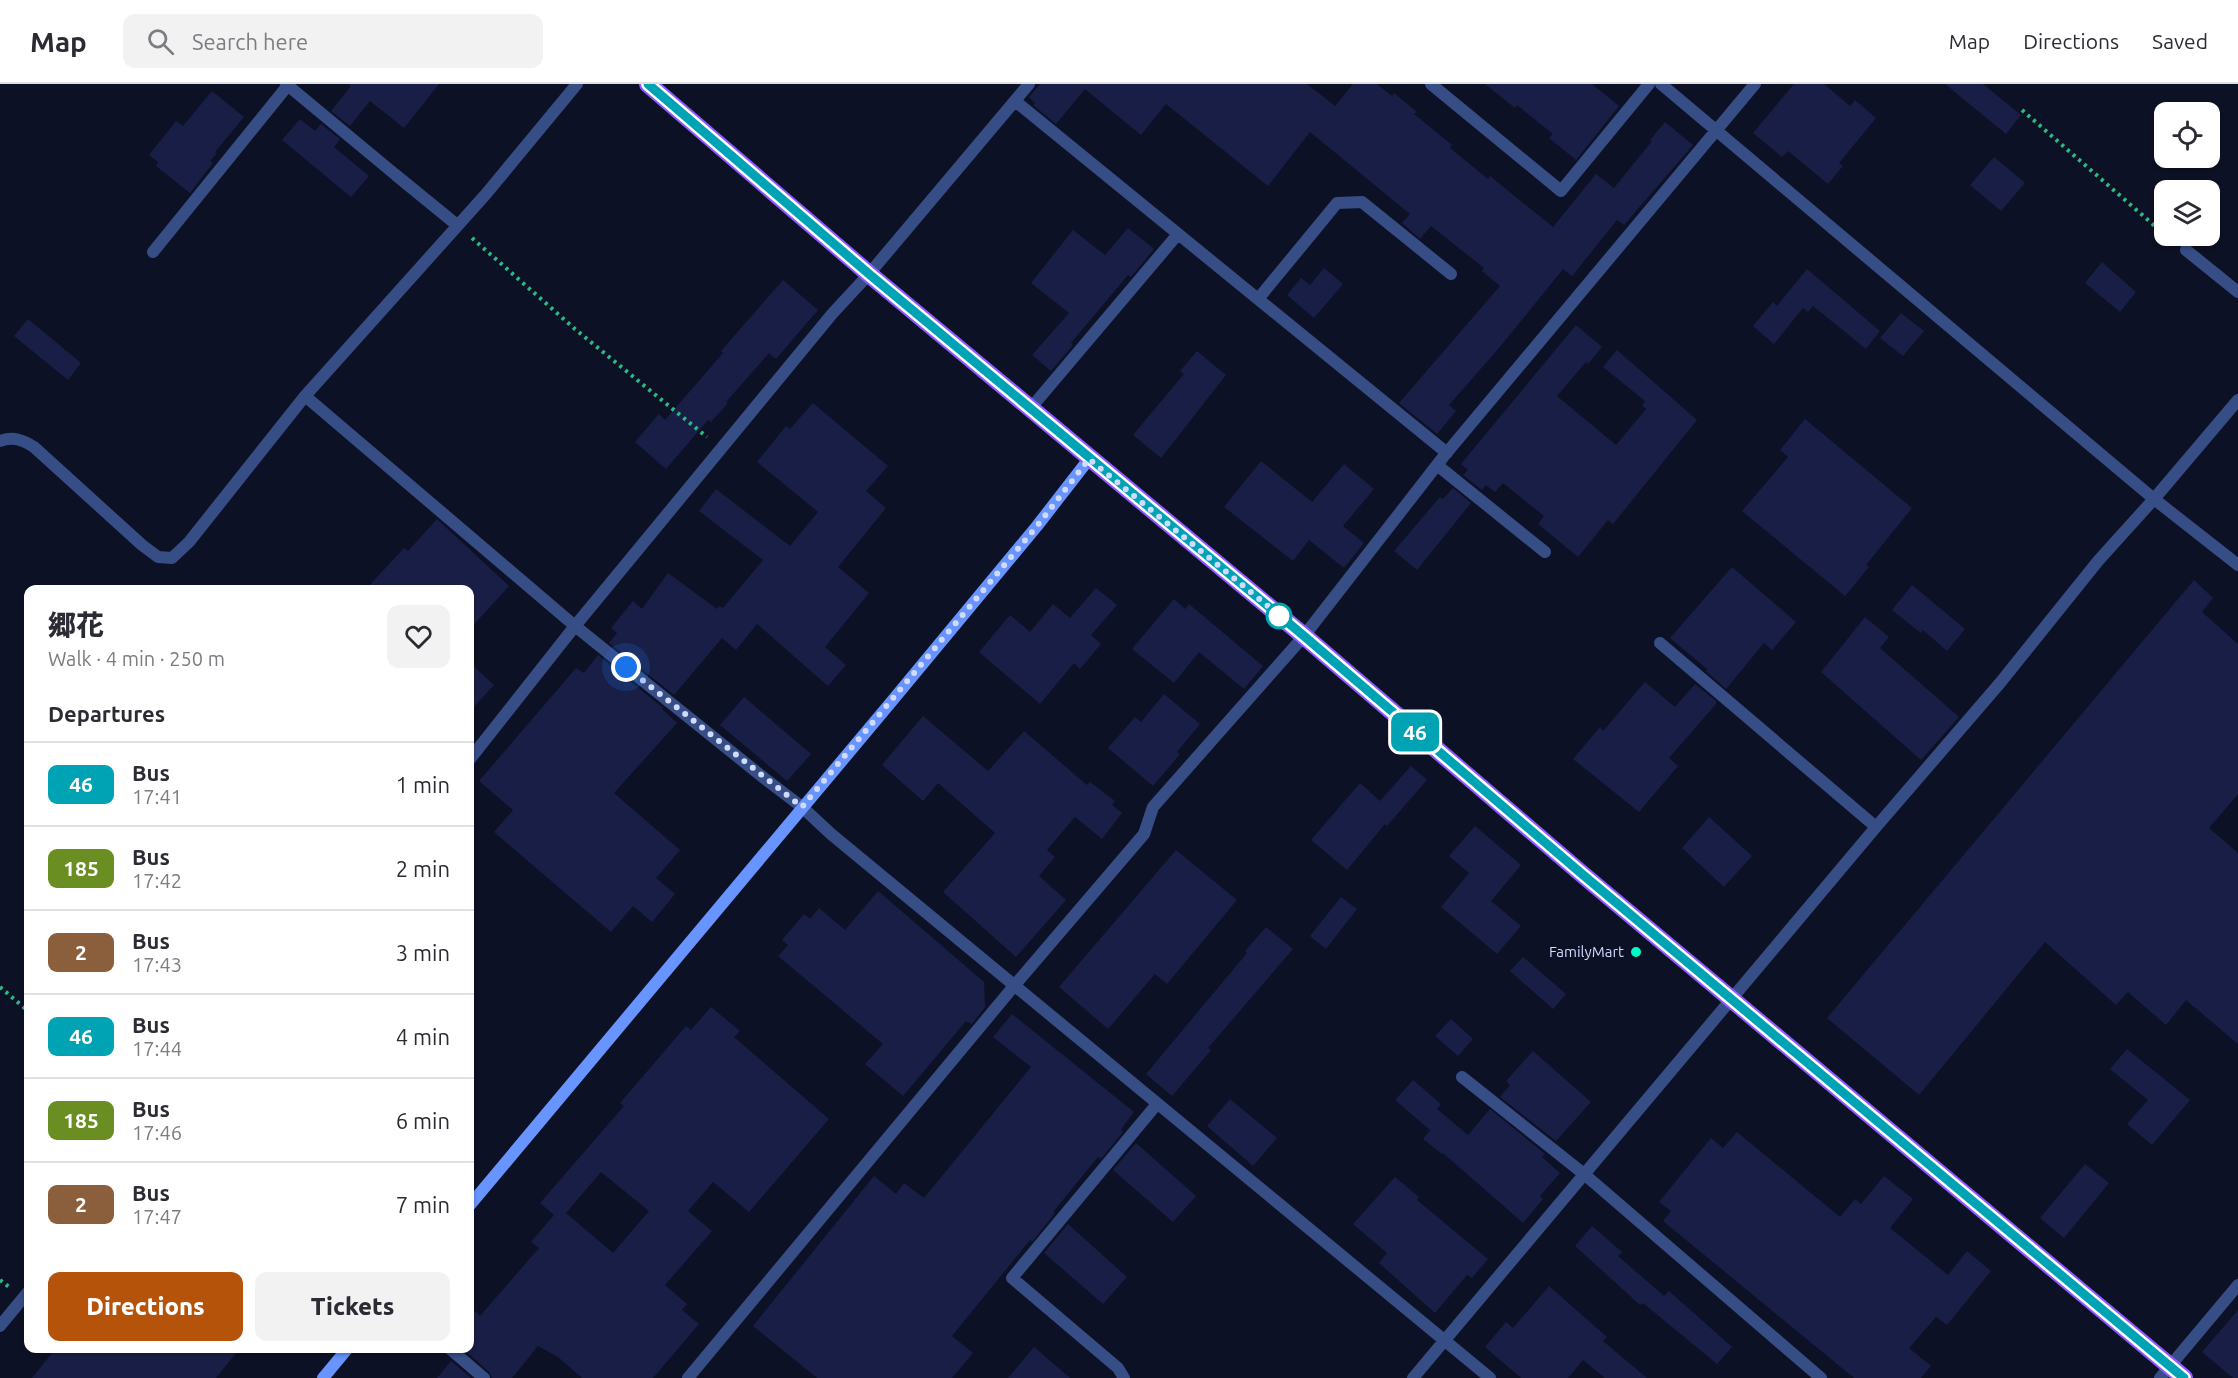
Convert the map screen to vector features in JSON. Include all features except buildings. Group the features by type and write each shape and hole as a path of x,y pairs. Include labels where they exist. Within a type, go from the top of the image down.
{"main road":[{"path":"648,84 869,274 1304,636 2172,1374"}],"street":[{"path":"153,252 287,84 457,225"},
{"path":"0,441 9,438 17,439 34,447 158,558 172,558 189,542 305,396 457,225 577,84"},
{"path":"474,754 575,626 832,314 869,274 1029,84"},
{"path":"1431,84 1561,191 1649,84"},
{"path":"1661,84 2154,499 2238,565"},
{"path":"688,1378 1014,986 1144,834 1153,807 1304,636 1437,465 1755,84"},
{"path":"1015,101 1447,453"},
{"path":"1258,299 1337,203 1362,202 1450,274"},
{"path":"1030,409 1178,234"},
{"path":"2186,250 2238,292"},
{"path":"305,396 575,626 802,807 831,834 1014,986 1490,1378"},
{"path":"1413,1378 2000,682 2098,561 2238,400"},
{"path":"474,1200 1037,526 1089,459"},
{"path":"1437,465 1545,552"},
{"path":"1660,643 1876,827"},
{"path":"1462,1077 1584,1174 1821,1378"},
{"path":"1124,1378 1118,1368 1012,1278 1157,1104"},
{"path":"2172,1374 2238,1286"},
{"path":"0,1326 24,1297"},
{"path":"323,1378 344,1353"},
{"path":"455,1353 484,1378"}],"path":[{"path":"2022,110 2154,225"},
{"path":"457,225 575,329 721,448"},
{"path":"0,987 24,1008"}],"bus line":[{"name":"46","path":"648,84 869,274 1304,636 1582,874 2184,1378"}],"place":[{"name":"FamilyMart","path":"1636,952"}],"route":[{"path":"626,667 802,807 1037,526 1089,459 1286,621 1279,616"}]}
